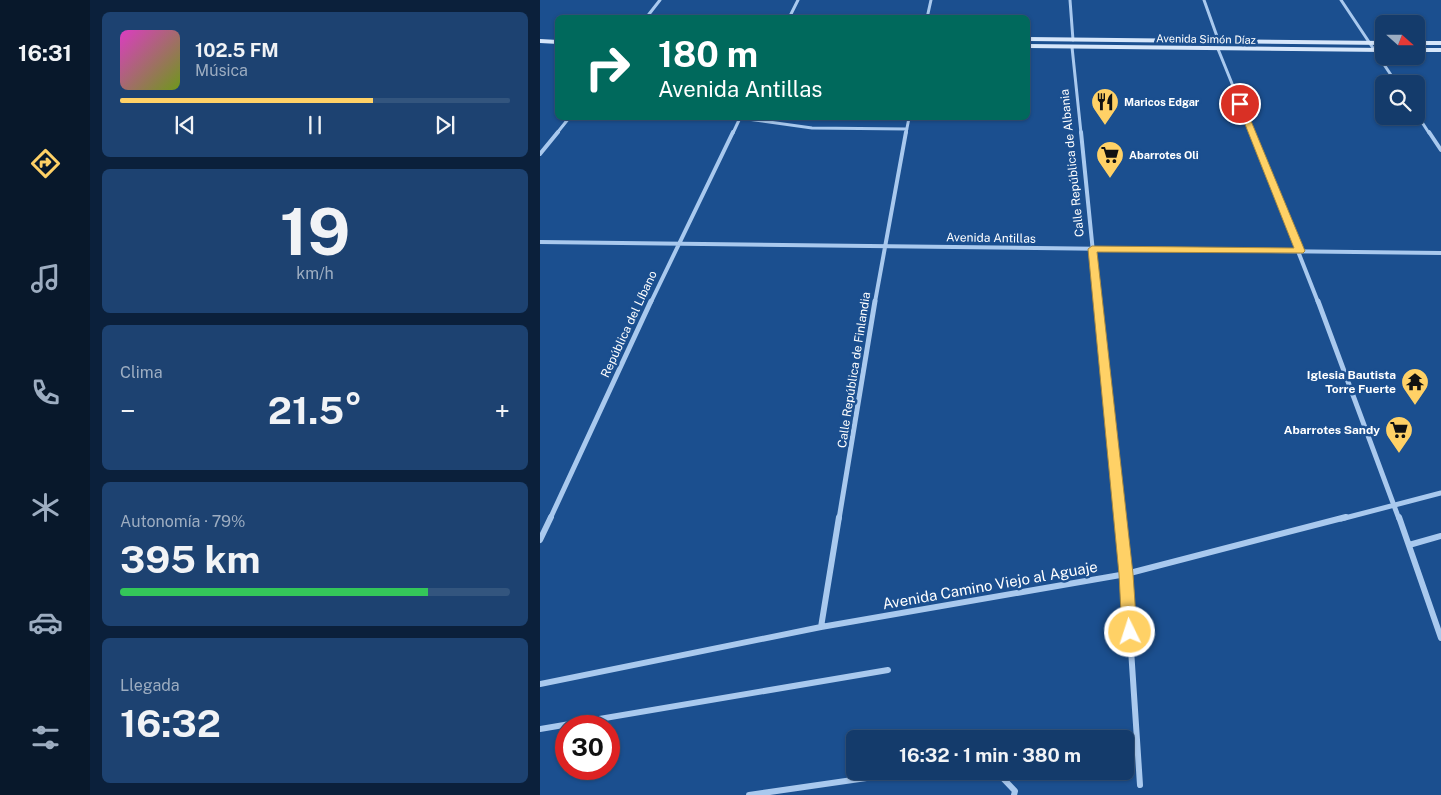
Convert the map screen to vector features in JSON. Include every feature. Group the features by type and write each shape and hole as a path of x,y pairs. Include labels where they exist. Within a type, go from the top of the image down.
{"main road":[{"path":"540,35 555,35"},
{"name":"Avenida Simón Díaz","path":"1030,39 1375,43"},
{"path":"540,41 555,42"},
{"path":"1425,43 1441,43"},
{"name":"Avenida Simón Díaz","path":"1030,46 1375,50"},
{"path":"1425,50 1441,50"}],"street":[{"path":"648,15 660,0"},
{"path":"791,15 798,0"},
{"path":"928,15 932,0"},
{"path":"1070,0 1074,40"},
{"path":"1204,0 1219,42"},
{"path":"1341,0 1375,50"},
{"name":"Calle República de Albania","path":"1072,47 1126,574 1140,785"},
{"path":"1218,49 1300,251 1409,545 1441,638"},
{"path":"540,154 567,120"},
{"name":"República del Líbano","path":"540,540 678,244 739,120"},
{"path":"754,120 812,128 907,129"},
{"name":"Calle República de Finlandia","path":"821,627 884,246 909,120"},
{"path":"1424,125 1441,150"},
{"name":"Avenida Antillas","path":"540,242 1441,253"},
{"name":"Avenida Camino Viejo al Aguaje","path":"540,684 821,627 1126,574 1441,493"},
{"path":"1409,545 1441,536"},
{"path":"540,729 888,670"},
{"path":"749,795 853,780"},
{"path":"1005,780 1015,791 1014,795"}],"place":[{"name":"Maricos Edgar","path":"1105,126"},
{"name":"Abarrotes Oli","path":"1110,179"},
{"name":"Iglesia Bautista Torre Fuerte","path":"1415,406"},
{"name":"Abarrotes Sandy","path":"1399,454"}],"route":[{"path":"1130,632 1126,574 1092,249 1300,251 1240,104"}]}
